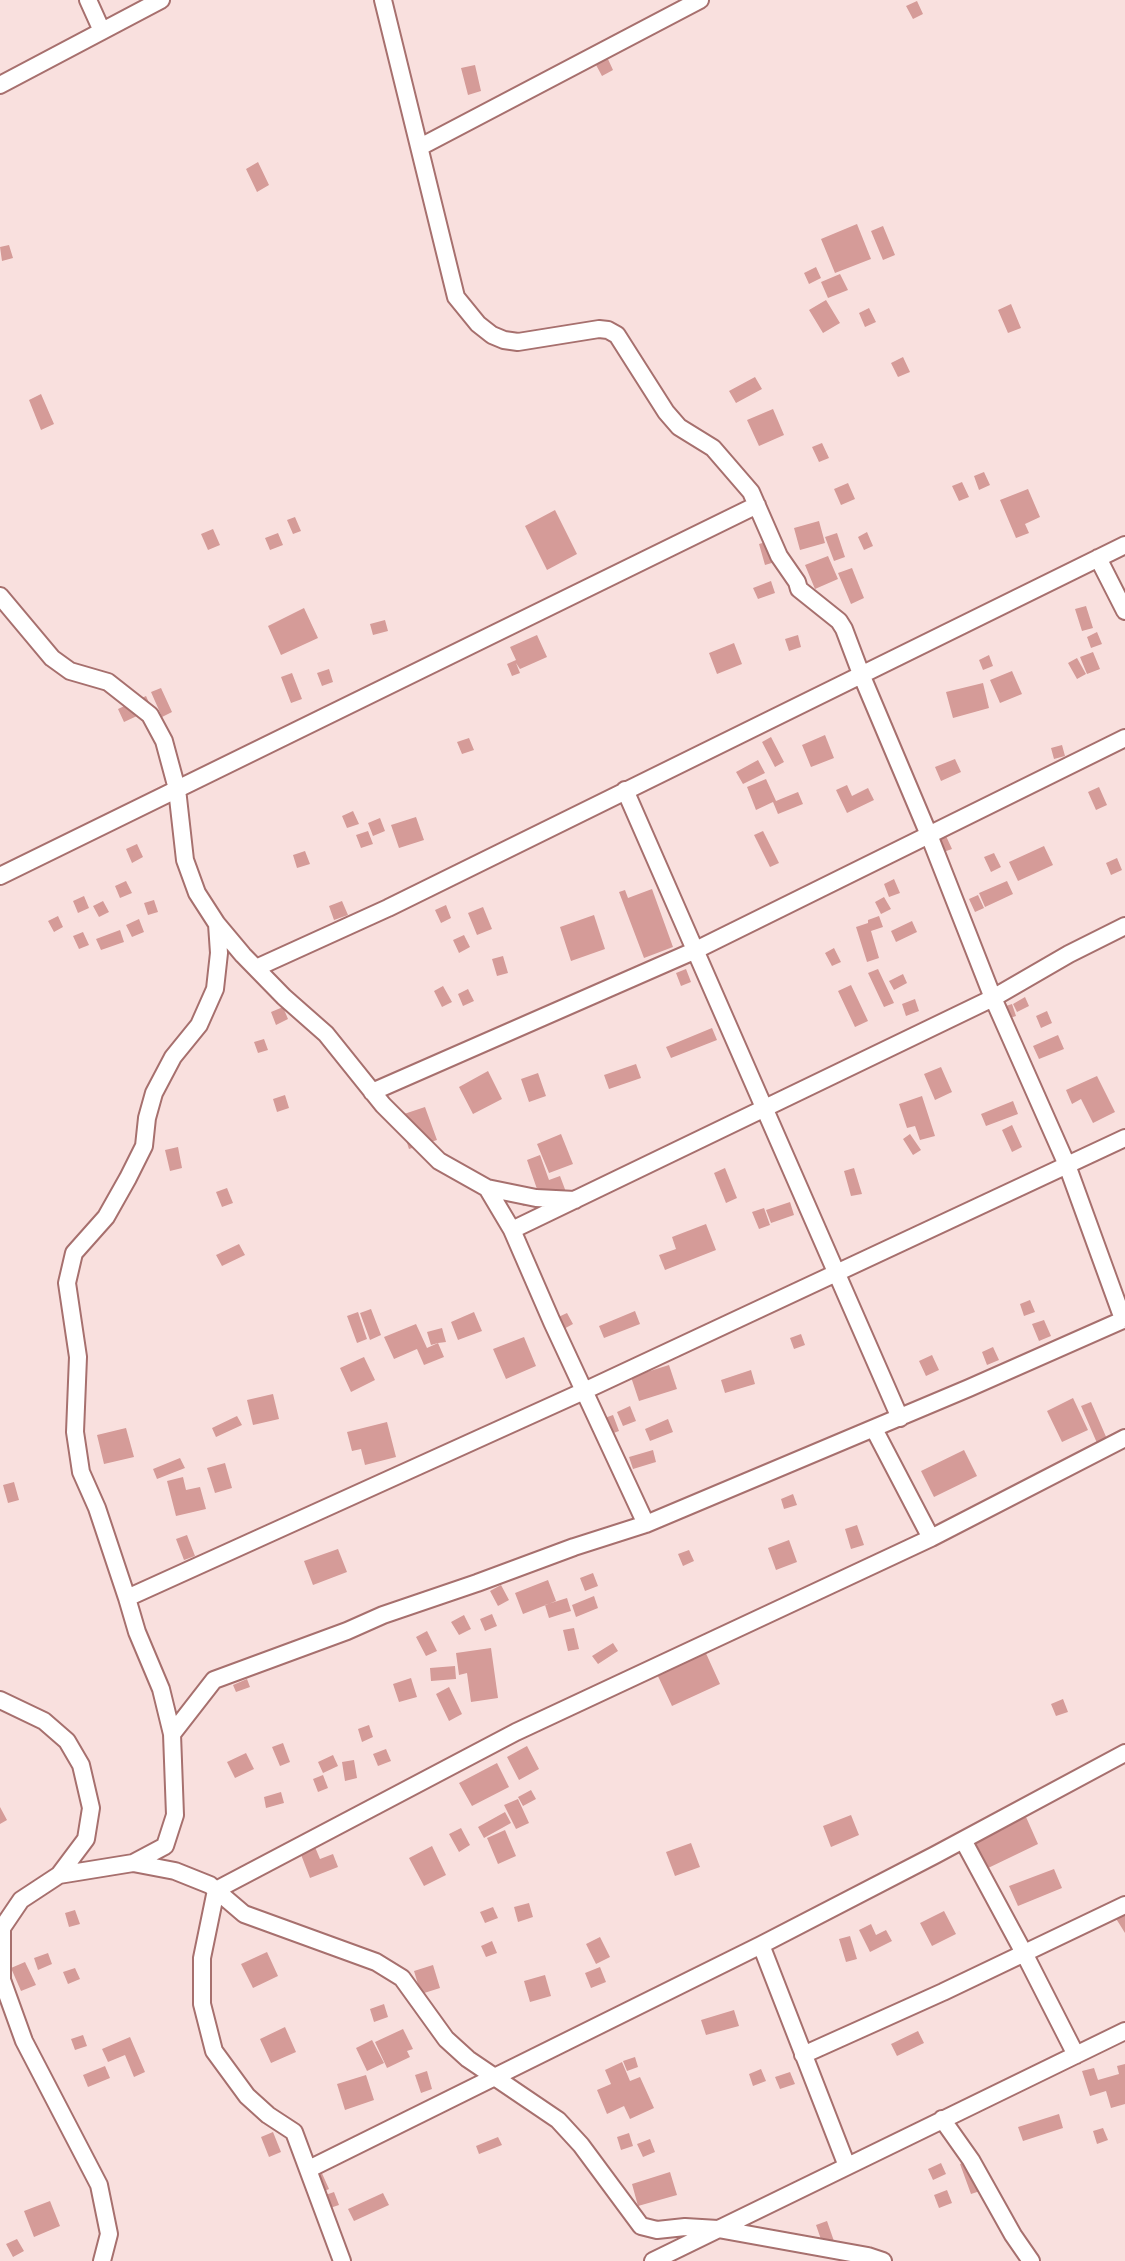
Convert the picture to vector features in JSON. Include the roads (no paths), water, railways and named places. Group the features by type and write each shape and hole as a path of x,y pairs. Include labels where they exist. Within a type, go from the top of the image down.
{"street":[{"path":"88,0 102,31"},
{"path":"0,85 161,0"},
{"path":"172,1734 214,1680 328,1638 382,1615 646,1524 900,1418 1124,1319 1067,1165 993,998 844,629 839,621 799,589 797,582 779,556 751,492 713,448 679,427 666,412 617,335 599,328 518,342 498,337 478,324 456,297 383,0"},
{"path":"420,147 700,0"},
{"path":"0,876 757,505"},
{"path":"256,968 388,908 1125,545"},
{"path":"1098,558 1125,611"},
{"path":"0,596 52,658 70,671 108,682 150,715 164,741 177,789 185,860 198,893 217,924 256,968 326,1034 383,1105 439,1161 487,1188 536,1198 575,1200"},
{"path":"372,1092 696,950 1125,738"},
{"path":"625,790 900,1418"},
{"path":"59,1875 133,1863 165,1846 175,1815 172,1734 161,1689 137,1632 128,1598 97,1508 81,1472 75,1432 78,1357 67,1283 74,1253 106,1217 144,1146 147,1118 154,1093 173,1058 199,1025 215,989 219,953 217,924"},
{"path":"512,1230 993,998 1069,954 1125,926"},
{"path":"128,1598 584,1391 1125,1138"},
{"path":"487,1188 512,1230 646,1524"},
{"path":"874,1429 931,1538"},
{"path":"216,1890 516,1732 931,1538 1125,1438"},
{"path":"0,1700 44,1721 67,1741 81,1765 91,1808 86,1839 59,1875 21,1900 2,1928 2,1980 24,2041 99,2185 109,2234 102,2261"},
{"path":"309,2169 760,1945 1125,1753"},
{"path":"963,1840 1076,2055"},
{"path":"133,1863 176,1871 210,1885 244,1914 376,1962 402,1978 446,2039 468,2059 558,2120 581,2145 641,2226 657,2230 684,2227 718,2229 868,2256 883,2261"},
{"path":"216,1890 202,1958 202,2004 214,2050 247,2096 268,2115 294,2132 342,2261"},
{"path":"803,2055 1125,1905"},
{"path":"760,1945 847,2166"},
{"path":"653,2261 1125,2031"},
{"path":"942,2119 971,2160 1013,2235 1031,2261"}]}
